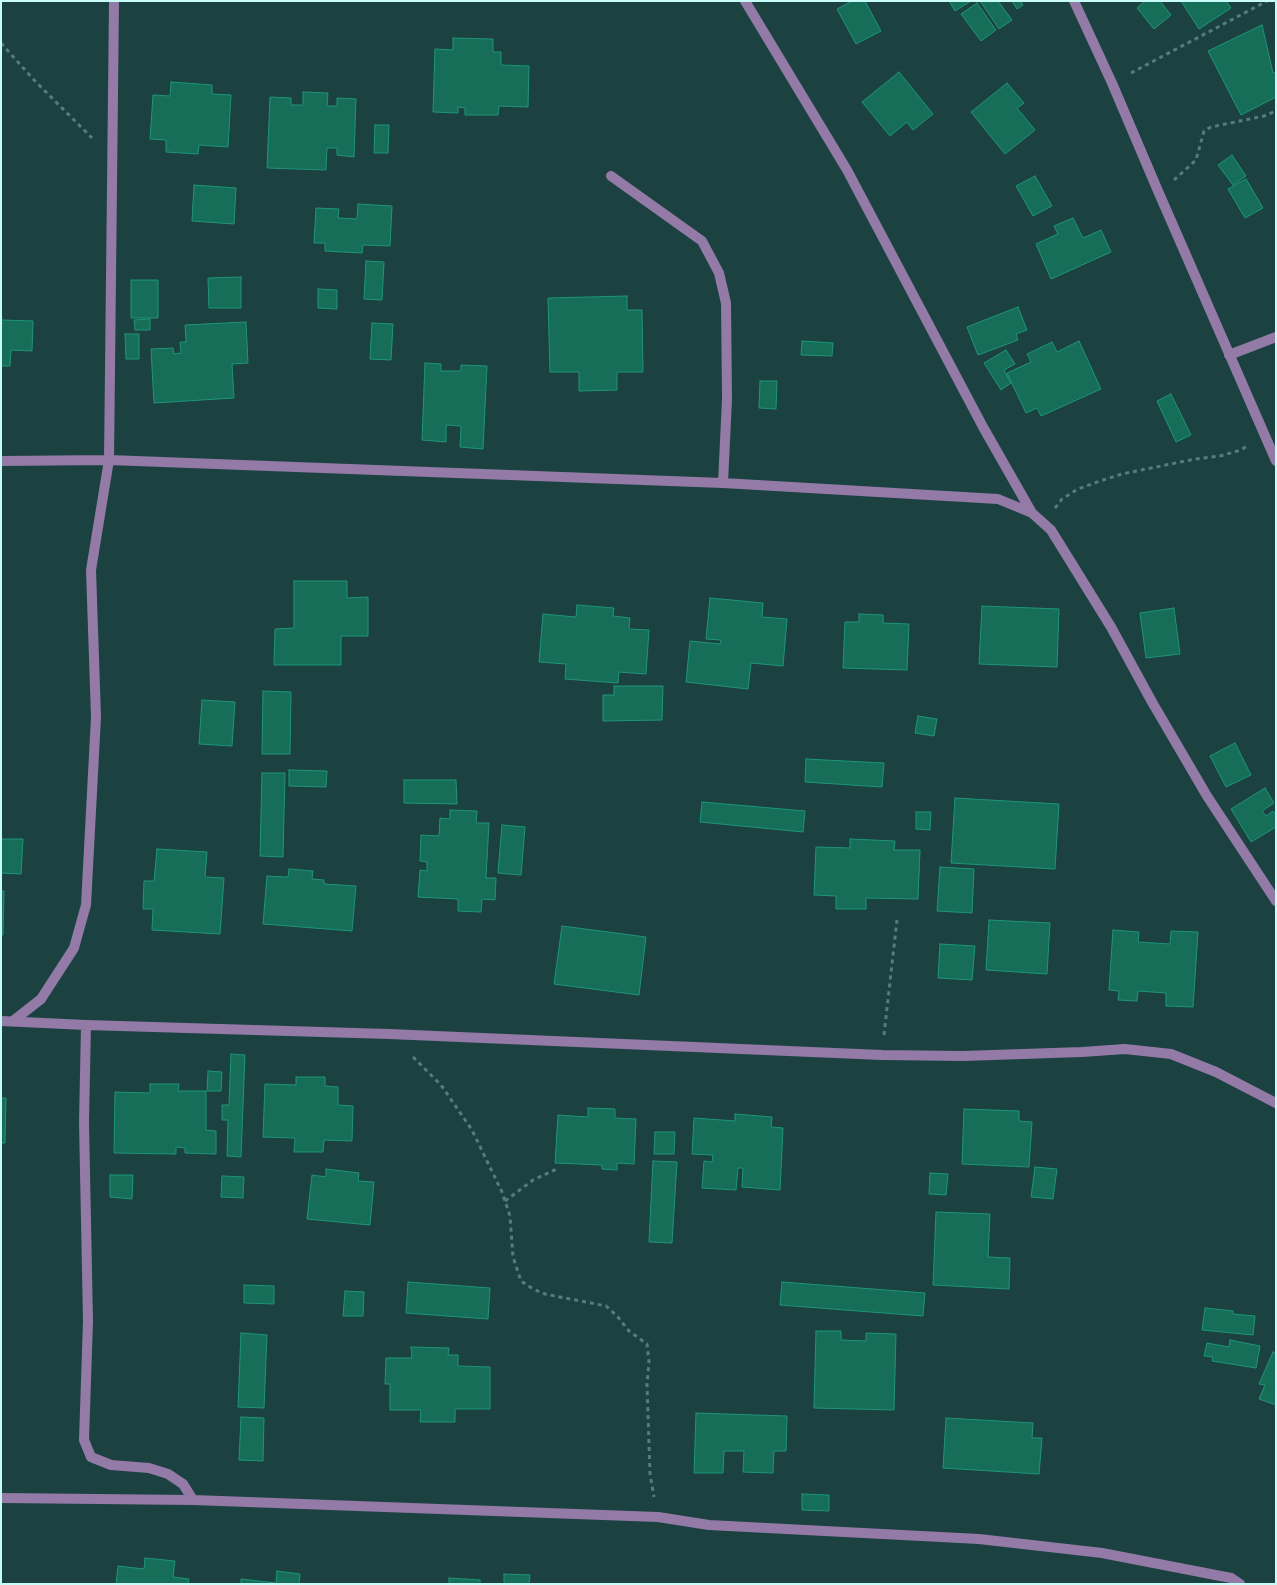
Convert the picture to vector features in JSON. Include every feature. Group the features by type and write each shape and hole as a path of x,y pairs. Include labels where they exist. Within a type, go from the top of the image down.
{"street":[{"path":"13,1021 41,999 74,948 86,905 96,717 91,570 109,460 114,1"},
{"path":"745,1 848,170 983,427 1032,514"},
{"path":"1074,1 1112,83 1276,461"},
{"path":"611,176 702,241 719,273 726,304 727,399 722,483"},
{"path":"1229,355 1276,337"},
{"path":"1,461 109,460 722,483 998,499 1032,514 1051,530 1111,627 1207,796 1276,901"},
{"path":"1,1021 389,1034 882,1056 973,1056 1125,1049 1171,1054 1216,1072 1276,1103"},
{"path":"86,1025 84,1122 88,1321 84,1440 91,1457 111,1465 148,1468 168,1474 183,1484 193,1500"},
{"path":"1,1498 193,1500 658,1517 709,1525 979,1539 1102,1552 1231,1578 1240,1584"}],"path":[{"path":"1112,83 1267,1"},
{"path":"1,43 34,80 112,158"},
{"path":"1158,191 1177,178 1196,160 1204,132 1211,127 1264,116 1276,111"},
{"path":"1043,523 1062,499 1078,489 1122,474 1195,459 1220,456 1241,450 1264,432"},
{"path":"882,1056 897,920"},
{"path":"389,1034 441,1085 472,1130 510,1216 514,1257 521,1281 532,1289 545,1294 606,1306 629,1331 647,1344 650,1362 647,1384 650,1474 658,1517"},
{"path":"505,1201 533,1180 559,1168"}],"building":[{"path":"852,1 865,1 881,31 856,44 837,9"},
{"path":"949,1 971,1 955,11"},
{"path":"980,1 998,1 1012,20 999,29"},
{"path":"1012,1 1020,1 1023,5 1017,9"},
{"path":"1145,1 1160,1 1171,15 1154,29 1137,8"},
{"path":"1181,1 1226,1 1231,8 1199,29"},
{"path":"977,3 996,30 981,41 961,14"},
{"path":"1262,25 1273,73 1276,72 1276,97 1241,115 1208,51"},
{"path":"453,38 493,39 493,52 501,52 501,65 529,66 528,107 499,106 498,115 465,115 465,108 458,107 458,113 433,112 435,49 453,50"},
{"path":"899,72 933,114 913,130 907,122 890,136 862,102"},
{"path":"171,82 212,85 212,94 231,95 228,147 199,145 198,154 166,152 166,140 150,139 153,95 170,96"},
{"path":"1007,83 1024,103 1017,108 1035,130 1005,154 971,112"},
{"path":"303,92 328,93 327,106 337,106 337,98 356,99 354,157 337,155 337,148 327,148 326,170 267,168 270,97 291,98 291,105 303,105"},
{"path":"375,125 389,125 388,153 374,153"},
{"path":"1232,155 1246,176 1233,185 1218,165"},
{"path":"1035,176 1052,206 1033,216 1016,186"},
{"path":"1246,179 1263,208 1245,218 1228,189"},
{"path":"194,185 236,188 234,224 192,221"},
{"path":"358,204 392,206 390,246 363,245 362,253 325,251 325,243 314,243 316,208 339,209 338,218 357,219"},
{"path":"1073,218 1083,238 1101,230 1111,252 1051,279 1036,244 1058,234 1054,226"},
{"path":"366,261 384,262 382,300 364,299"},
{"path":"241,277 241,308 209,308 208,278"},
{"path":"131,280 158,280 158,318 131,318"},
{"path":"318,289 337,290 337,309 318,308"},
{"path":"627,296 627,310 642,310 643,372 617,372 617,390 579,391 579,372 550,372 548,298"},
{"path":"1018,307 1027,330 1016,334 1018,340 978,355 967,327"},
{"path":"1,310 2,320 33,321 32,351 11,350 10,366 1,366"},
{"path":"150,319 150,330 135,330 134,320"},
{"path":"246,322 248,363 232,364 234,398 154,403 151,349 173,348 174,354 181,353 180,342 186,342 185,325"},
{"path":"372,323 393,324 391,360 370,359"},
{"path":"125,334 139,334 139,359 126,359"},
{"path":"802,341 833,343 832,356 801,355"},
{"path":"1079,341 1101,389 1041,416 1037,408 1026,413 1007,373 1031,362 1027,354 1052,342 1057,352"},
{"path":"1006,350 1015,364 1004,370 1011,383 1001,390 984,363"},
{"path":"425,363 441,364 441,371 461,371 461,365 487,366 483,449 460,447 461,426 446,425 446,442 422,440"},
{"path":"760,381 777,381 776,409 759,408"},
{"path":"1171,394 1191,435 1176,442 1157,401"},
{"path":"294,581 347,581 347,598 368,597 368,636 341,636 341,665 274,665 275,629 294,628"},
{"path":"710,598 763,603 762,617 787,619 783,666 751,663 748,689 686,682 690,641 720,644 721,640 706,639"},
{"path":"577,605 614,608 613,616 630,618 629,629 649,630 646,674 619,672 618,683 565,679 566,664 539,662 543,614 576,617"},
{"path":"982,606 1059,609 1057,667 979,664"},
{"path":"1174,608 1180,654 1146,658 1140,613"},
{"path":"859,614 883,615 883,623 909,624 907,670 843,668 845,622 859,622"},
{"path":"614,686 663,686 662,720 603,721 603,695 614,695"},
{"path":"263,691 291,692 290,754 262,754"},
{"path":"202,700 235,702 232,746 199,744"},
{"path":"918,716 937,719 934,736 915,733"},
{"path":"1235,743 1251,775 1226,787 1210,756"},
{"path":"806,759 884,763 882,787 805,782"},
{"path":"289,770 327,771 326,787 289,786"},
{"path":"262,773 285,773 283,857 260,856"},
{"path":"404,780 456,780 457,804 404,803"},
{"path":"1265,788 1274,803 1262,811 1266,816 1273,811 1276,816 1276,827 1251,842 1231,809"},
{"path":"955,798 1059,804 1055,869 951,863"},
{"path":"702,802 805,811 803,832 700,822"},
{"path":"450,810 477,811 476,823 489,823 486,878 496,878 495,900 482,899 481,912 458,911 458,899 418,897 420,870 427,871 427,862 420,861 421,835 439,836 440,818 450,819"},
{"path":"916,812 931,812 930,830 916,829"},
{"path":"502,825 525,827 521,875 498,873"},
{"path":"1,839 23,839 21,874 1,873"},
{"path":"850,839 895,841 894,850 920,850 918,899 866,898 866,909 836,909 836,896 814,895 816,847 850,848"},
{"path":"157,849 207,852 205,877 224,878 220,934 152,930 153,909 143,909 144,881 154,881"},
{"path":"940,867 974,869 972,913 937,911"},
{"path":"289,869 313,871 312,879 324,880 324,884 356,886 352,931 263,924 267,876 288,877"},
{"path":"1,891 4,891 3,935 1,935"},
{"path":"989,920 1050,923 1047,974 986,970"},
{"path":"562,926 646,937 639,995 554,984"},
{"path":"1113,930 1139,932 1138,942 1170,944 1171,931 1198,932 1193,1007 1166,1006 1166,993 1138,991 1137,1001 1118,1000 1119,991 1109,990"},
{"path":"940,944 975,946 972,980 938,978"},
{"path":"231,1054 245,1055 241,1157 227,1156 228,1120 222,1120 222,1105 229,1105"},
{"path":"208,1071 222,1072 221,1091 207,1091"},
{"path":"296,1077 325,1077 325,1086 338,1087 338,1105 353,1106 352,1141 324,1140 323,1152 294,1152 295,1138 263,1137 265,1084 296,1085"},
{"path":"150,1084 179,1084 178,1091 206,1091 206,1130 216,1131 216,1154 185,1153 185,1148 176,1147 176,1154 114,1153 115,1092 150,1093"},
{"path":"1,1098 6,1098 5,1143 1,1143"},
{"path":"588,1108 615,1109 615,1118 636,1119 634,1164 617,1163 617,1170 602,1169 602,1165 555,1163 558,1115 588,1117"},
{"path":"964,1109 1019,1111 1019,1121 1032,1122 1029,1167 962,1164"},
{"path":"735,1114 772,1117 771,1127 783,1128 780,1190 742,1187 743,1168 738,1168 736,1190 702,1188 704,1161 712,1162 713,1155 692,1154 694,1118 735,1121"},
{"path":"655,1132 675,1132 674,1154 654,1154"},
{"path":"653,1161 677,1162 672,1243 649,1242"},
{"path":"1035,1167 1057,1169 1053,1199 1031,1197"},
{"path":"326,1169 359,1173 358,1181 374,1182 370,1225 307,1219 312,1175 326,1177"},
{"path":"930,1173 948,1174 946,1195 929,1194"},
{"path":"110,1175 133,1175 132,1199 110,1197"},
{"path":"222,1176 244,1177 243,1198 221,1197"},
{"path":"936,1212 990,1214 988,1257 1010,1258 1009,1289 933,1285"},
{"path":"408,1282 490,1288 488,1319 406,1313"},
{"path":"782,1282 925,1293 923,1316 780,1305"},
{"path":"244,1285 274,1286 274,1304 244,1303"},
{"path":"345,1291 364,1292 363,1316 343,1316"},
{"path":"1205,1308 1233,1311 1233,1314 1255,1316 1253,1335 1202,1330"},
{"path":"816,1331 841,1331 841,1340 866,1341 866,1333 896,1334 894,1410 814,1408"},
{"path":"241,1333 267,1335 264,1408 238,1407"},
{"path":"1230,1340 1260,1346 1256,1368 1212,1361 1213,1357 1204,1356 1207,1343 1229,1347"},
{"path":"411,1347 449,1348 448,1355 458,1355 458,1366 490,1367 490,1409 455,1409 455,1422 420,1422 421,1410 390,1410 390,1384 385,1384 386,1358 412,1358"},
{"path":"1273,1352 1276,1353 1276,1405 1259,1399 1265,1385 1259,1384"},
{"path":"696,1413 787,1416 786,1451 774,1451 773,1473 743,1472 744,1451 724,1451 723,1473 694,1473"},
{"path":"241,1417 264,1418 263,1461 239,1460"},
{"path":"946,1418 1033,1423 1032,1438 1042,1438 1039,1474 943,1468"},
{"path":"802,1494 829,1495 829,1511 802,1510"},
{"path":"145,1558 175,1561 173,1577 189,1579 188,1584 116,1584 118,1566 144,1569"},
{"path":"277,1571 300,1574 299,1584 241,1584 241,1579 276,1583"},
{"path":"504,1574 530,1575 529,1584 504,1584"},
{"path":"449,1578 480,1580 480,1584 449,1584"}]}
